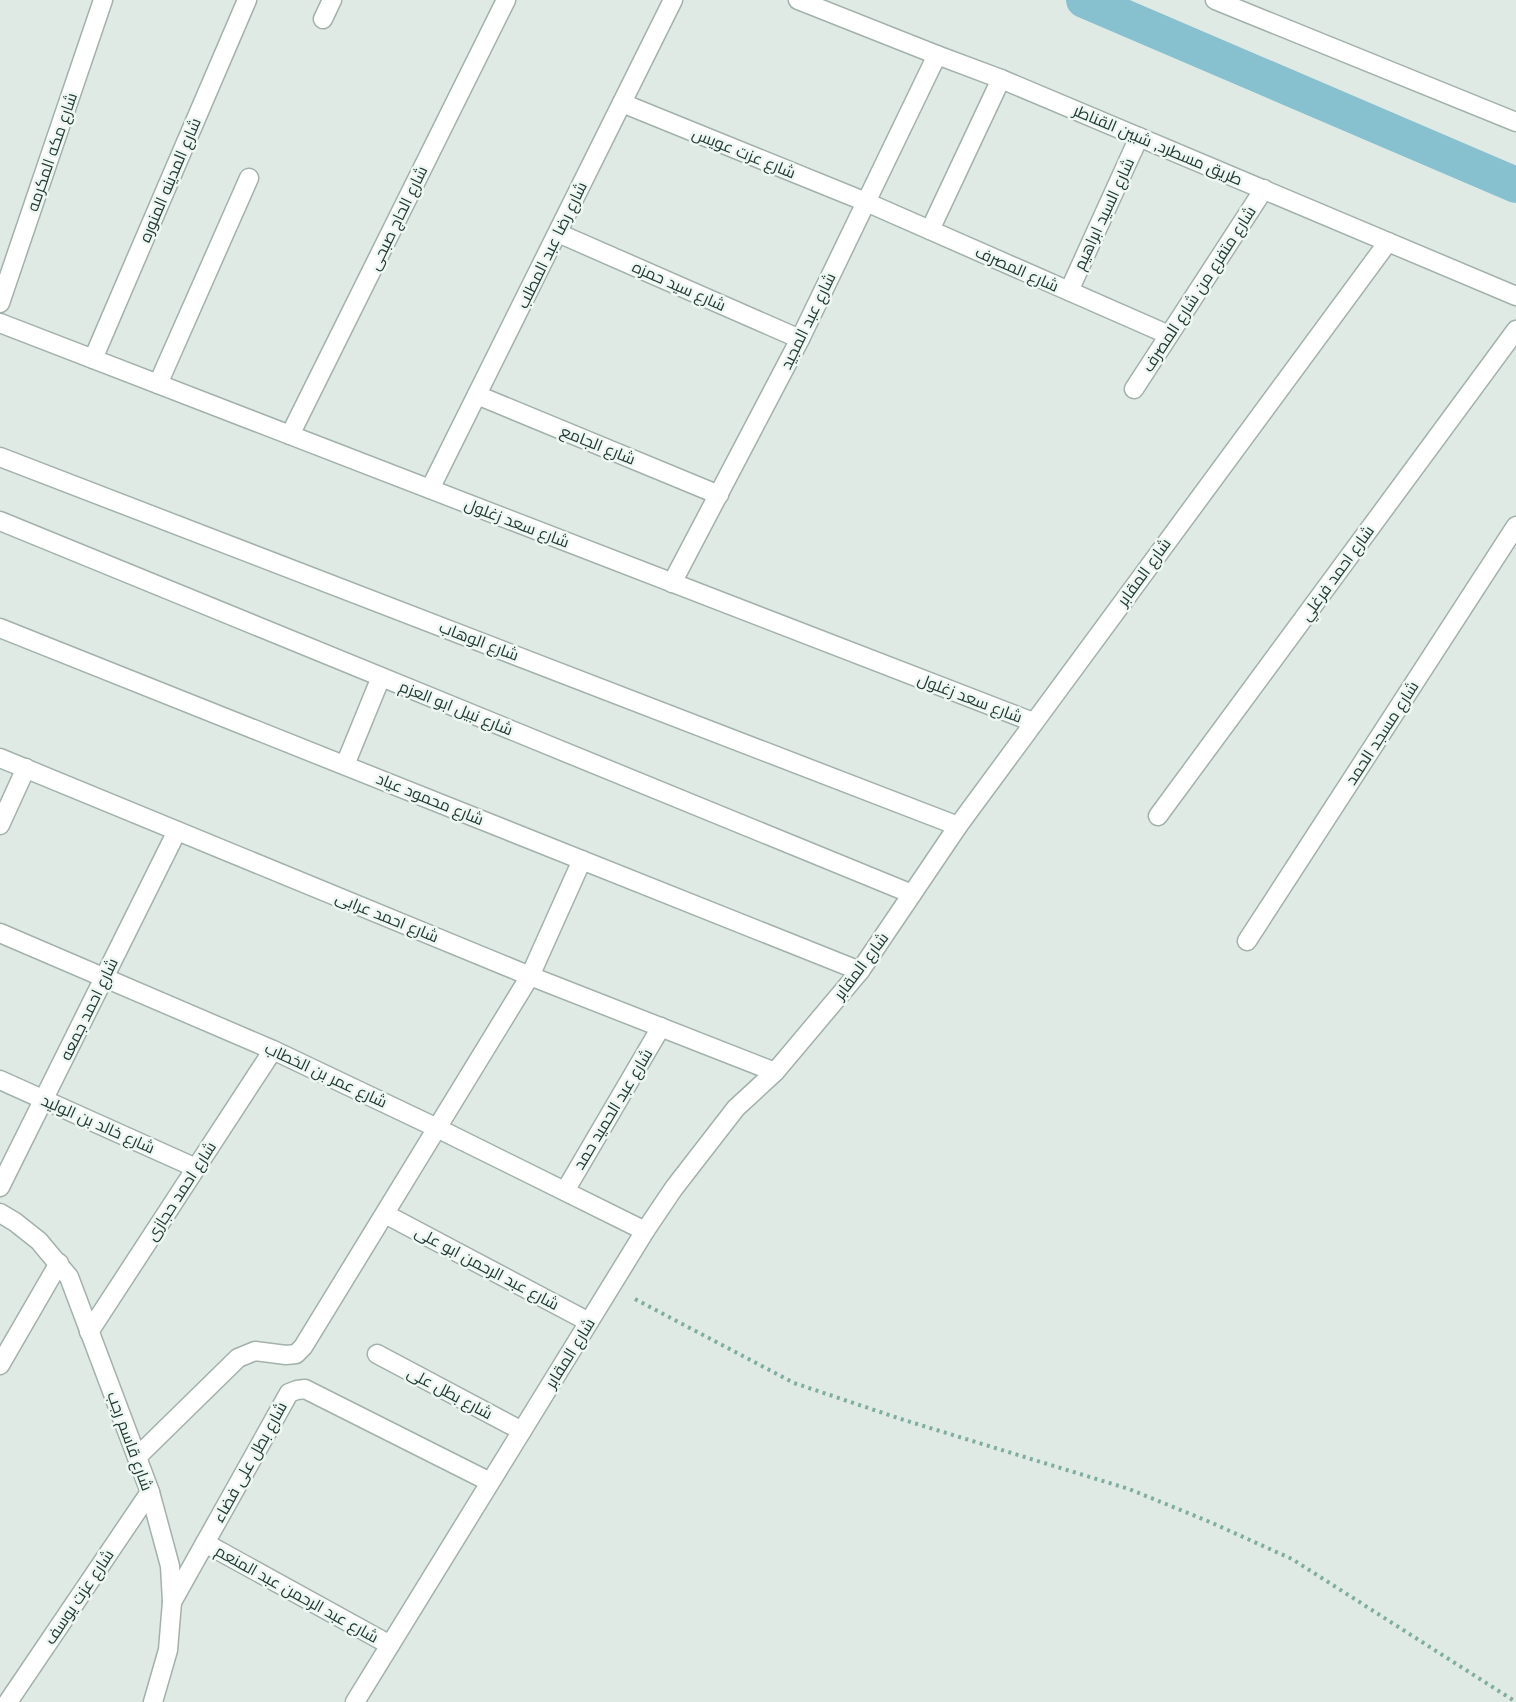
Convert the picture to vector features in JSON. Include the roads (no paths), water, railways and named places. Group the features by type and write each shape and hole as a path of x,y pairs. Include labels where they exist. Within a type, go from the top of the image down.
{"street":[{"name":"شارع مكه المكرمه","path":"0,303 103,0"},
{"name":"شارع المدينه المنوره","path":"93,359 247,0"},
{"path":"323,19 332,0"},
{"name":"شارع الحاج صبحى","path":"290,435 506,0"},
{"name":"شارع رضا عبد المطلب","path":"430,489 673,0"},
{"name":"طريق مسطرد, شبين القناطر","path":"798,0 1001,79 1516,296"},
{"path":"1215,0 1516,122"},
{"name":"شارع عبد المجيد","path":"672,583 800,339 937,55"},
{"path":"930,230 1001,79"},
{"name":"شارع عزت عويس","path":"622,104 866,202"},
{"name":"شارع السيد ابراهيم","path":"1069,291 1140,137"},
{"path":"158,384 249,178"},
{"name":"شارع متفرع من شارع المصرف","path":"1134,389 1263,189"},
{"name":"شارع المصرف","path":"866,202 1169,335"},
{"name":"شارع سيد حمزه","path":"558,233 800,339"},
{"name":"شارع المقابر","path":"355,1702 645,1231 680,1180 736,1108 775,1072 860,971 958,826 1033,722 1388,242"},
{"name":"شارع سعد زغلول","path":"0,323 1033,722"},
{"name":"شارع احمد فرغلي","path":"1158,816 1516,330"},
{"name":"شارع الجامع","path":"477,395 719,495"},
{"name":"شارع الوهاب","path":"0,457 958,826"},
{"name":"شارع نبيل ابو العزم","path":"0,521 912,894"},
{"name":"شارع مسجد الحمد","path":"1247,941 1516,526"},
{"name":"شارع محمود عياد","path":"0,628 860,971"},
{"path":"345,765 381,677"},
{"name":"شارع احمد عرابى","path":"0,758 530,976 775,1072"},
{"path":"0,825 26,768"},
{"name":"شارع احمد جمعه","path":"0,1187 177,831"},
{"path":"137,1457 238,1358 255,1351 296,1354 303,1347 530,976 582,860"},
{"name":"شارع عمر بن الخطاب","path":"0,933 273,1050 645,1231"},
{"name":"شارع عبد الحميد حمد","path":"565,1191 662,1027"},
{"name":"شارع احمد حجازى","path":"89,1332 273,1050"},
{"name":"شارع خالد بن الوليد","path":"0,1080 196,1168"},
{"name":"شارع قاسم رجب","path":"0,1213 39,1241 69,1277 150,1492 170,1566 172,1602 168,1650 153,1702"},
{"name":"شارع عبد الرحمن ابو على","path":"385,1214 589,1322"},
{"path":"0,1365 59,1263"},
{"name":"شارع بطل على","path":"377,1354 522,1431"},
{"name":"شارع بطل على فضاء","path":"172,1602 289,1393 297,1389 305,1389 490,1482"},
{"name":"شارع عزت يوسف","path":"8,1702 150,1492"},
{"name":"شارع عبد الرحمن عبد المنعم","path":"205,1543 390,1645"}],"waterway":[{"path":"1084,0 1516,185"}]}
